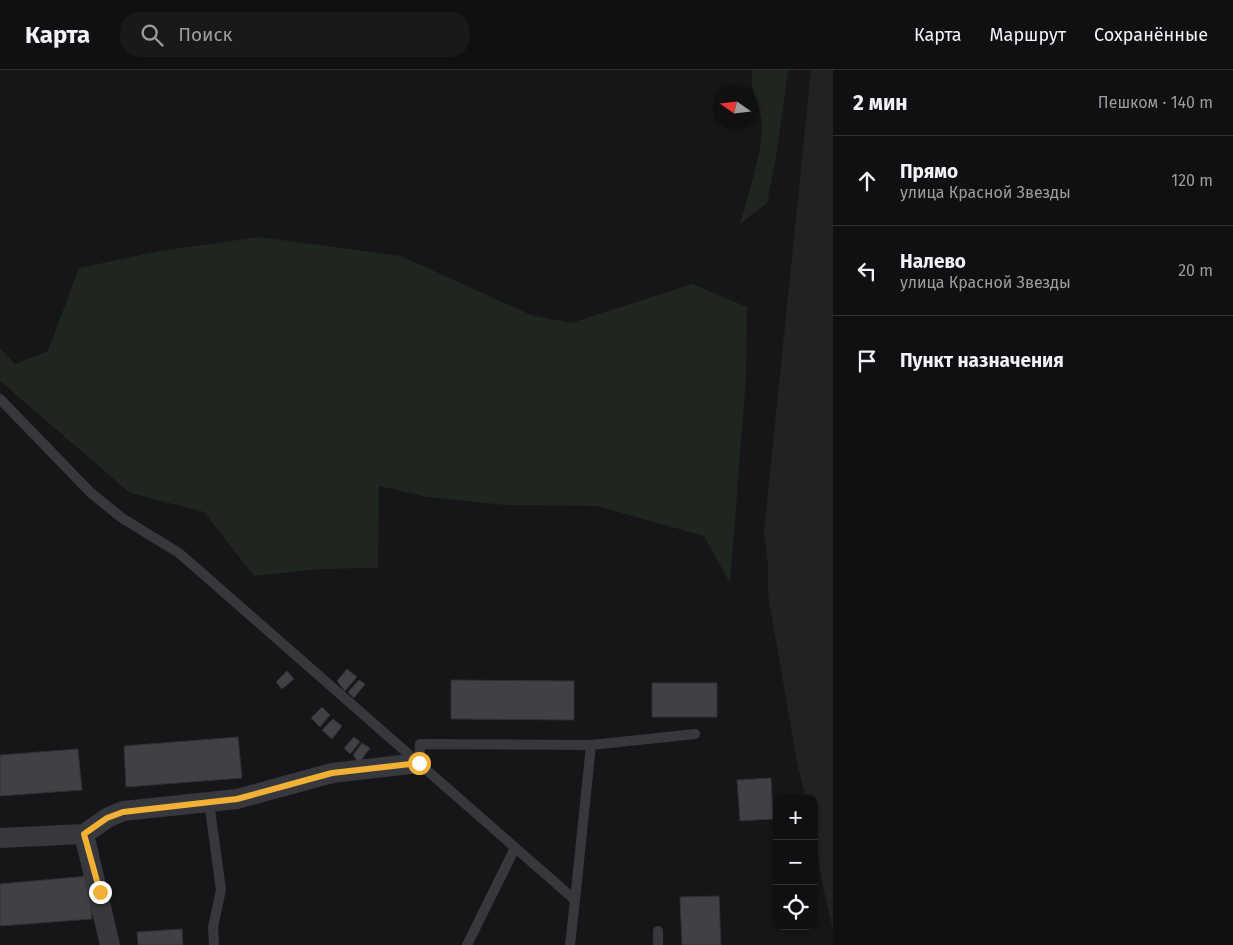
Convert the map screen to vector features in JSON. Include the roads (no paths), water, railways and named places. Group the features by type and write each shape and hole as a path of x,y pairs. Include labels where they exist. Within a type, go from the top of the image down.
{"street":[{"path":"0,838 84,834 107,818 123,812 264,794 303,779 332,773 419,763"},
{"path":"84,834 110,945"}],"lane":[{"path":"0,399 91,493 122,518 179,553 575,900"},
{"path":"419,763 420,744 591,745 695,734"},
{"path":"570,945 591,745"},
{"path":"209,802 221,890 213,927 214,945"},
{"path":"467,945 516,848"},
{"path":"658,931 658,945"}]}
